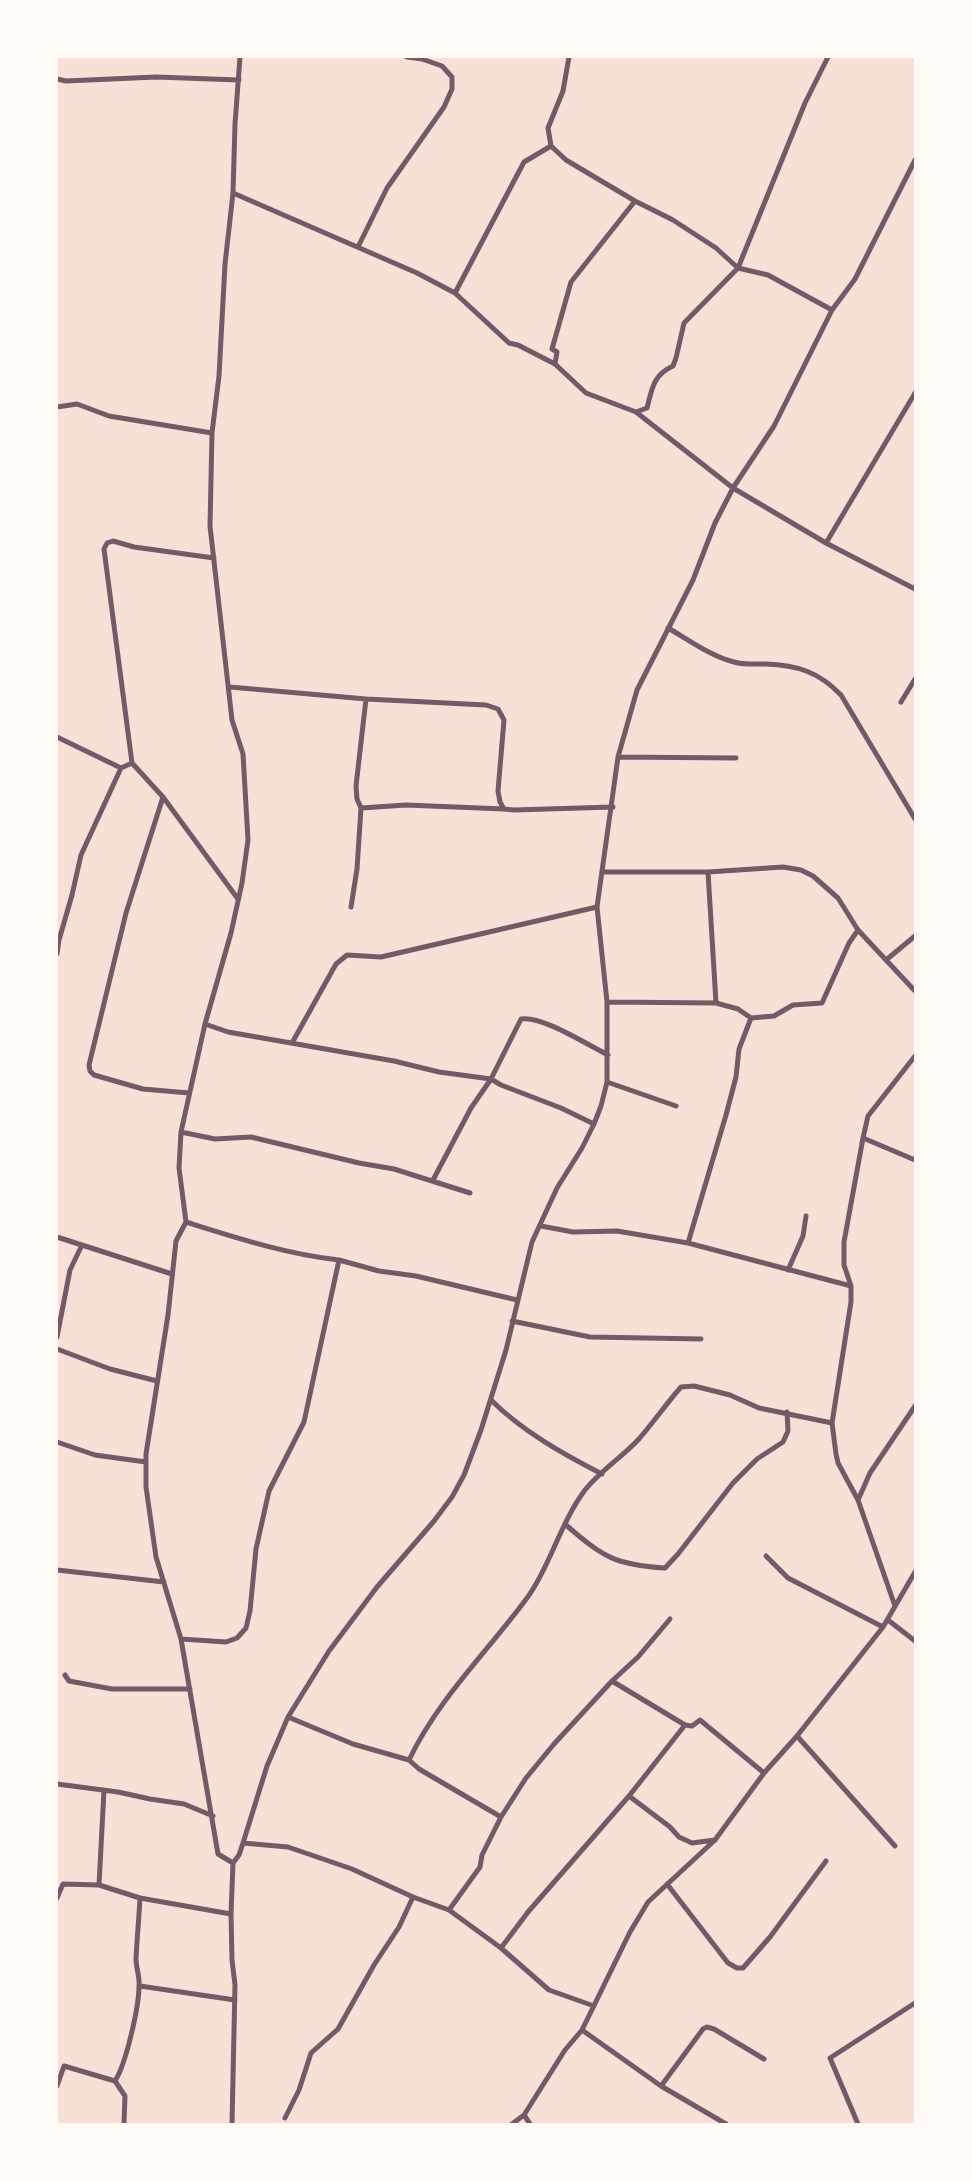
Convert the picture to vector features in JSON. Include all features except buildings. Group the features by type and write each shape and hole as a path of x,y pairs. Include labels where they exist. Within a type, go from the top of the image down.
{"street":[{"path":"233,1863 218,1854 181,1639 156,1557 146,1487 146,1462 168,1315 176,1241 186,1222 179,1168 181,1132 205,1024 227,952 242,883 248,840 243,754 232,720 210,526 212,433 219,376 225,264 233,193 240,57"},
{"path":"358,247 387,188 444,106 452,89 452,77 442,66 422,58 407,57"},
{"path":"569,57 563,91 548,128 551,146 566,160 635,201 666,216 716,248 738,268 768,275 832,310"},
{"path":"636,412 647,408 653,382 661,372 673,366 684,323 738,268 805,103 828,57"},
{"path":"57,79 66,81 156,77 239,80"},
{"path":"455,292 524,162 551,146"},
{"path":"232,2124 235,2000 231,1914 233,1863 239,1855 267,1766 288,1717 329,1651 377,1587 434,1521 452,1497 464,1475 491,1400 532,1242 557,1188 582,1148 601,1106 607,1082 607,1002 597,907 613,807 618,757 637,690 693,580 715,524 733,488 774,426 832,310 855,279 915,160"},
{"path":"233,193 417,273 455,292 509,344 518,345 555,364 586,393 636,412 733,488 826,543 915,589"},
{"path":"555,364 557,352 552,349 571,282 635,201"},
{"path":"826,543 915,393"},
{"path":"57,407 76,404 109,416 212,433"},
{"path":"214,558 134,547 112,541 107,543 104,549 132,763 163,797 238,899"},
{"path":"668,628 716,656 735,663 775,665 804,670 827,680 840,695 915,819"},
{"path":"901,702 915,679"},
{"path":"230,687 366,699 486,705 498,710 504,720 498,791 504,808"},
{"path":"351,906 357,869 361,808 357,799 356,786 366,699"},
{"path":"57,737 121,768"},
{"path":"618,757 736,758"},
{"path":"57,954 81,855 121,768 132,763"},
{"path":"163,797 126,913 89,1065 94,1075 143,1089 189,1093"},
{"path":"361,808 405,805 514,810 613,807"},
{"path":"603,872 708,872 783,867 801,870 813,876 837,898 858,930 915,991"},
{"path":"708,872 716,1003"},
{"path":"292,1043 336,964 347,955 381,957 597,907"},
{"path":"607,1002 716,1003 738,1009 751,1018 774,1016 793,1005 822,1003 849,943 858,930"},
{"path":"886,960 915,936"},
{"path":"434,1180 521,1019 529,1018 543,1022 608,1055"},
{"path":"688,1243 736,1077 739,1049 751,1018"},
{"path":"205,1024 228,1032 394,1061 430,1071 491,1078 501,1085 554,1105 594,1124"},
{"path":"895,1606 858,1500 838,1463 832,1423 851,1302 851,1286 844,1265 844,1242 863,1138 868,1116 915,1056"},
{"path":"607,1082 676,1106"},
{"path":"181,1132 215,1139 251,1137 394,1169 470,1193"},
{"path":"863,1138 915,1160"},
{"path":"788,1270 802,1236 806,1216"},
{"path":"186,1222 272,1249 339,1260 379,1271 416,1276 517,1300"},
{"path":"541,1226 573,1232 617,1231 688,1243 851,1286"},
{"path":"57,1237 172,1274"},
{"path":"57,1337 70,1270 82,1245"},
{"path":"181,1639 226,1642 237,1638 246,1629 256,1549 269,1491 304,1422 339,1260"},
{"path":"512,1321 590,1337 701,1339"},
{"path":"57,1349 110,1370 157,1381"},
{"path":"409,1760 438,1711 483,1651 526,1600 573,1509 586,1489 637,1440 681,1387 703,1388 730,1395 759,1408 832,1423"},
{"path":"491,1400 502,1411 564,1454 602,1474"},
{"path":"858,1500 870,1473 915,1406"},
{"path":"566,1525 609,1558 631,1564 665,1568 733,1483 757,1459 783,1442 788,1431 787,1412"},
{"path":"57,1442 95,1455 146,1462"},
{"path":"766,1556 789,1578 883,1626"},
{"path":"57,1570 164,1582"},
{"path":"512,2124 524,2115 565,2050 582,2030 630,1932 648,1902 715,1840 764,1773 797,1736 888,1620 915,1572"},
{"path":"449,1910 480,1867 482,1855 501,1817 526,1778 670,1619"},
{"path":"888,1620 915,1641"},
{"path":"65,1675 69,1681 112,1689 190,1689"},
{"path":"612,1681 685,1725 692,1726 700,1720 764,1773"},
{"path":"288,1717 353,1744 409,1760 420,1769 501,1817"},
{"path":"501,1947 528,1912 629,1796 685,1725"},
{"path":"797,1736 895,1846"},
{"path":"57,1784 184,1804 213,1816"},
{"path":"99,1885 104,1790"},
{"path":"629,1796 670,1827 679,1838 692,1843 715,1840"},
{"path":"243,1843 288,1847 352,1869 413,1897 449,1910 501,1947 549,1990 594,2006"},
{"path":"667,1884 728,1963 737,1968 743,1968 770,1937 826,1861"},
{"path":"57,1898 60,1883 99,1885 140,1898 231,1914"},
{"path":"285,2118 299,2090 311,2053 338,2028 399,1927 413,1897"},
{"path":"115,2081 122,2071 125,2060 140,1986 136,1962 140,1898"},
{"path":"140,1986 235,2000"},
{"path":"858,2124 830,2058 915,2002"},
{"path":"661,2086 703,2029 707,2027 764,2059"},
{"path":"582,2030 661,2086 726,2124"},
{"path":"57,2086 64,2066 115,2081 124,2096 124,2124"},
{"path":"524,2115 530,2124"}]}
